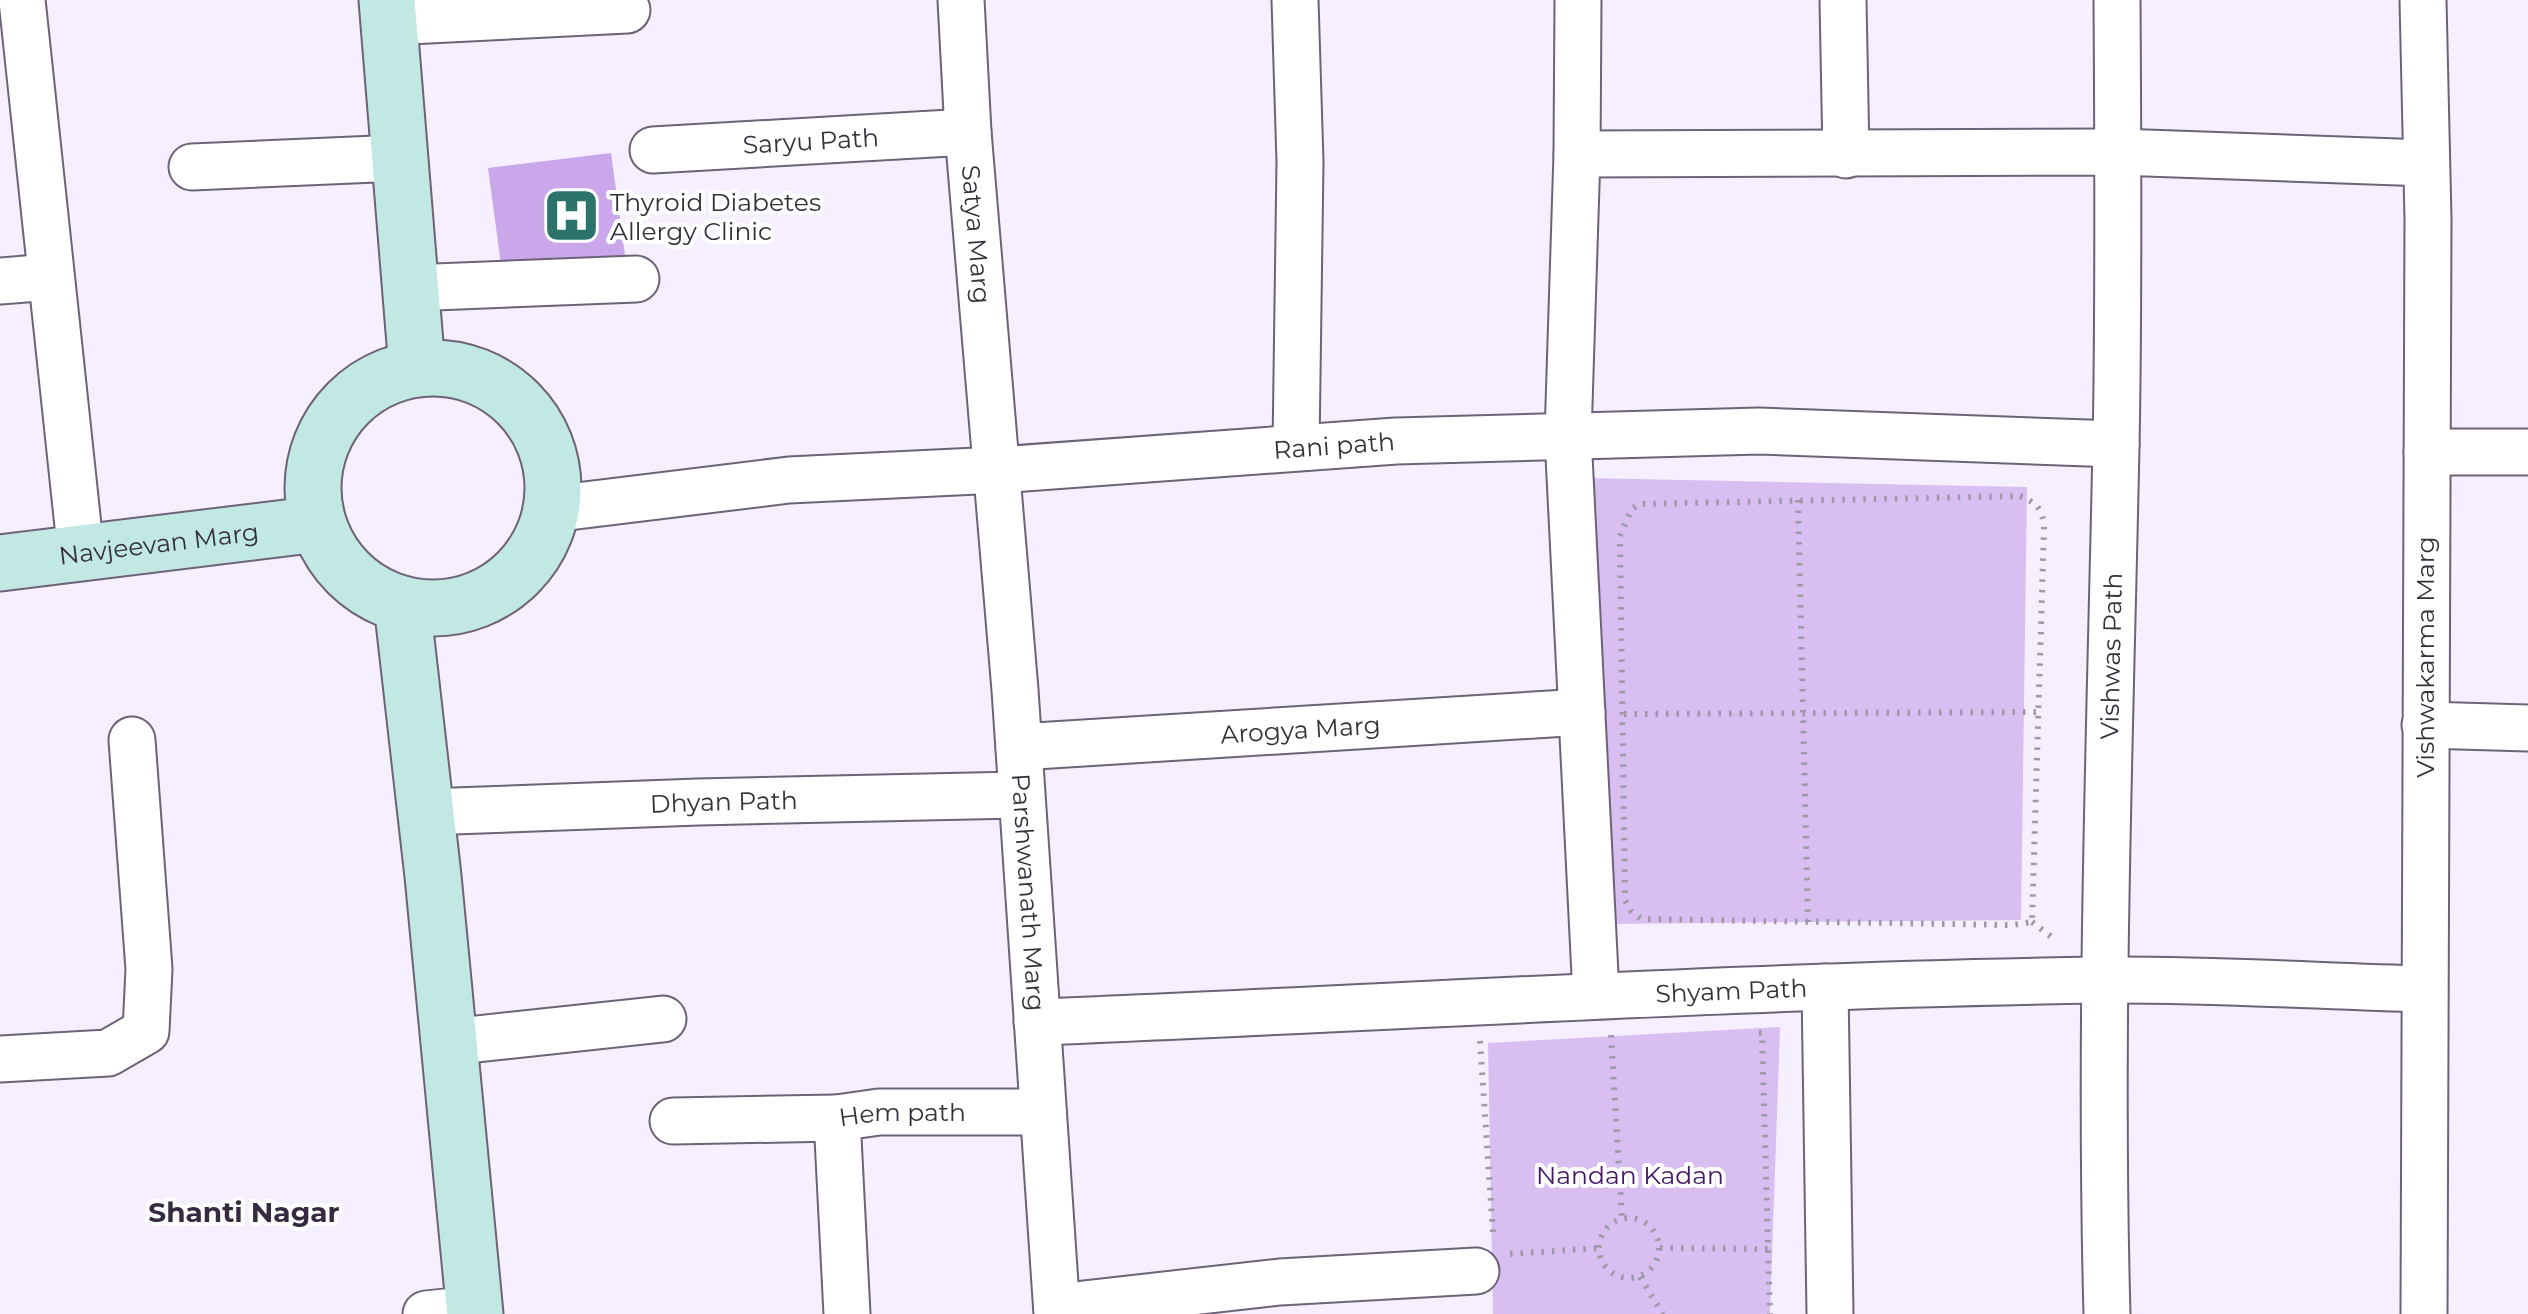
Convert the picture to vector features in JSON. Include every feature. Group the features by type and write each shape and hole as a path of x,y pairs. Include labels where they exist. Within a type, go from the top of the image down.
{"street":[{"path":"22,0 80,554"},
{"name":"Satya Marg","path":"961,0 968,132 998,470"},
{"path":"1295,0 1300,162 1296,448"},
{"path":"1578,0 1568,436 1602,713 1600,1020"},
{"path":"1843,0 1846,156"},
{"name":"Vishwas Path","path":"2108,1314 2103,1152 2104,980 2116,444 2116,0"},
{"name":"Vishwakarma Marg","path":"2423,0 2424,1314"},
{"path":"417,368 388,11 627,10"},
{"name":"Saryu Path","path":"653,150 968,132"},
{"path":"1577,154 2118,152 2426,163"},
{"path":"192,166 399,158"},
{"path":"0,281 50,277"},
{"path":"410,288 636,278"},
{"path":"417,368 450,368 481,377 508,394 531,417 546,445 554,476 552,509 542,541 523,568 498,589 468,604 435,608 402,604 366,587 337,560 318,524 312,490 316,455 331,423 354,396 368,387 417,368"},
{"name":"Rani path","path":"552,509 789,480 998,470 1396,441 1759,432 2116,444"},
{"path":"2426,452 2528,452"},
{"name":"Parshwanath Marg","path":"998,470 1057,1310"},
{"name":"Navjeevan Marg","path":"0,563 318,524"},
{"path":"402,604 449,1042 458,1312"},
{"name":"Arogya Marg","path":"1019,747 1602,713"},
{"path":"2425,726 2528,728"},
{"path":"0,1059 108,1053 146,1031 149,969 132,740"},
{"name":"Dhyan Path","path":"426,812 1022,795"},
{"name":"Shyam Path","path":"1038,1022 1600,1020 1825,987 2104,980 2424,988"},
{"path":"1825,987 1830,1314"},
{"path":"449,1042 663,1020"},
{"name":"Hem path","path":"847,1314 838,1118 879,1112 1042,1112"},
{"path":"673,1120 838,1118"},
{"path":"1057,1310 1488,1254"}],"path":[{"path":"2020,496 2037,505 2044,516 2032,922 2012,925 1641,919 1631,911 1626,900 1602,713 1620,536 1631,510 1638,504 1798,500 2020,496"},
{"path":"1798,500 1808,922"},
{"path":"1602,713 2038,712"},
{"path":"1622,1219 1600,1020 1630,1033"},
{"path":"1480,1033 1488,1254 1598,1248"},
{"path":"1743,1033 1762,1033 1770,1314"},
{"path":"1622,1219 1648,1224 1660,1248 1654,1265 1640,1277 1630,1279 1612,1274 1600,1258 1598,1248 1605,1229 1622,1219"},
{"path":"1660,1248 1768,1249"},
{"path":"1640,1277 1663,1314"}],"green space":[{"path":"1585,478 2027,487 2021,920 1606,924"},
{"name":"Nandan Kadan","path":"1780,1027 1770,1314 1493,1314 1488,1043"}],"building":[{"path":"611,153 625,255 502,272 488,168"}],"place":[{"name":"Thyroid Diabetes Allergy Clinic","path":"571,216"}],"district":[{"name":"Shanti Nagar","path":"244,1212"}]}
